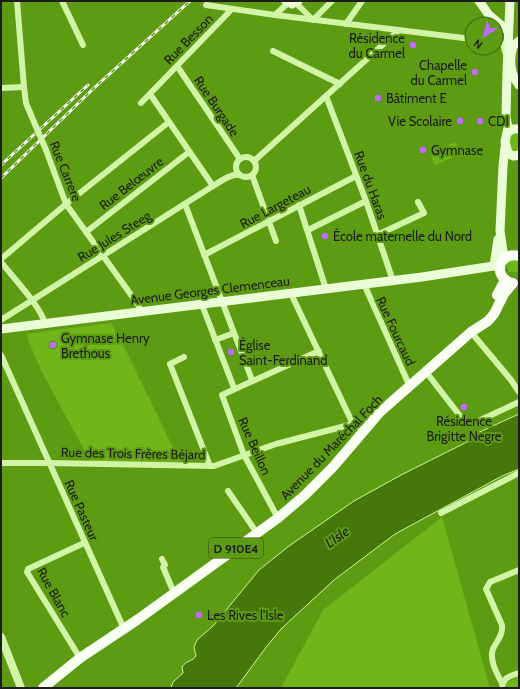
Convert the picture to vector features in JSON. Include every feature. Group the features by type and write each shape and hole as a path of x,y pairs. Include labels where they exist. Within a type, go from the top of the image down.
{"main road":[{"path":"508,275 500,231 503,166 507,133 507,57 510,1"},
{"path":"481,3 494,14 501,17 509,13"},
{"path":"481,3 489,15 508,31"},
{"path":"519,41 513,46 511,73 519,85"},
{"path":"507,133 513,129 519,129"},
{"path":"505,147 511,156 519,155"},
{"path":"500,231 508,275"},
{"path":"508,275 512,255 519,256"},
{"name":"Avenue Georges Clemenceau","path":"1,329 364,284 478,272 508,275"},
{"name":"Avenue du Maréchal Foch","path":"43,688 80,658 124,629 278,518 305,495 333,467 363,430 380,412 474,330 484,319 508,275"}],"street":[{"name":"Rue Carrere","path":"17,1 26,103 46,150 66,204 139,306 140,312"},
{"path":"62,1 83,45"},
{"path":"313,20 332,1"},
{"path":"346,24 362,1"},
{"path":"275,15 292,2 313,20"},
{"path":"206,5 231,10 464,38"},
{"name":"Rue Besson","path":"141,103 231,10"},
{"path":"254,161 399,30"},
{"path":"504,46 507,57"},
{"path":"273,51 340,84"},
{"name":"Rue Burgade","path":"177,66 240,159"},
{"path":"1,88 24,86"},
{"path":"150,94 213,186"},
{"name":"Rue du Haras","path":"326,96 366,201 393,281"},
{"path":"1,259 66,204 169,122"},
{"name":"Rue Belœuvre","path":"86,232 190,152"},
{"path":"249,157 254,161 255,170 252,174 246,176 240,174 236,168 240,159 249,157"},
{"name":"Rue Jules Steeg","path":"1,320 213,186 229,177 240,174"},
{"path":"252,174 276,241"},
{"name":"Rue Largeteau","path":"204,255 356,176"},
{"path":"308,230 366,201"},
{"path":"377,235 424,213 418,202"},
{"path":"185,204 252,380"},
{"path":"299,205 326,289"},
{"path":"1,262 32,301 44,318 45,324"},
{"name":"Rue Fourcaud","path":"364,284 410,387"},
{"path":"292,293 293,298 353,424 363,430"},
{"path":"202,305 234,388 319,351"},
{"path":"474,330 519,392"},
{"path":"215,340 234,333"},
{"name":"Rue Pasteur","path":"1,355 48,463 124,629"},
{"path":"184,357 170,364 210,466"},
{"path":"426,372 466,423 474,423 519,402"},
{"name":"Rue Beillon","path":"234,388 222,395 244,455 278,518"},
{"name":"Rue des Trois Frères Béjard","path":"1,463 214,466 276,444 353,424"},
{"path":"441,513 519,473"},
{"path":"228,491 257,533"},
{"name":"Rue Blanc","path":"80,658 27,572 28,569 84,542"},
{"path":"162,559 165,565 163,567 174,593"},
{"path":"519,570 490,582 486,589 503,631 493,648 492,655 497,674 502,685 508,677 519,673"},
{"path":"1,637 21,688"}],"shaded area":[{"path":"511,133 519,133 519,152 517,153 509,150"},
{"path":"456,142 461,154 435,165 430,153"},
{"path":"519,257 519,272 509,272 506,263 507,261"},
{"path":"111,323 118,334 180,462 90,461 41,370 28,340 27,333 39,333"},
{"path":"442,517 490,688 281,688 323,610"},
{"path":"519,676 519,688 497,688"}],"water":[{"name":"L'Isle","path":"519,414 519,469 502,476 395,534 334,580 282,628 236,688 171,688 173,682 183,673 182,667 196,656 194,647 197,640 213,626 259,570 289,546 354,501 401,475 473,439 473,435"}],"railway":[{"path":"1,178 93,89 190,1"},
{"path":"1,165 88,85"}],"place":[{"name":"Résidence du Carmel","path":"413,45"},
{"name":"Chapelle du Carmel","path":"475,72"},
{"name":"Bâtiment E","path":"378,98"},
{"name":"Vie Scolaire","path":"460,121"},
{"name":"CDI","path":"480,121"},
{"name":"Gymnase","path":"423,150"},
{"name":"École maternelle du Nord","path":"325,236"},
{"name":"Gymnase Henry Brethous","path":"53,345"},
{"name":"Église Saint-Ferdinand","path":"231,352"},
{"name":"Résidence Brigitte Negre","path":"464,407"},
{"name":"Les Rives l'Isle","path":"199,615"}]}
